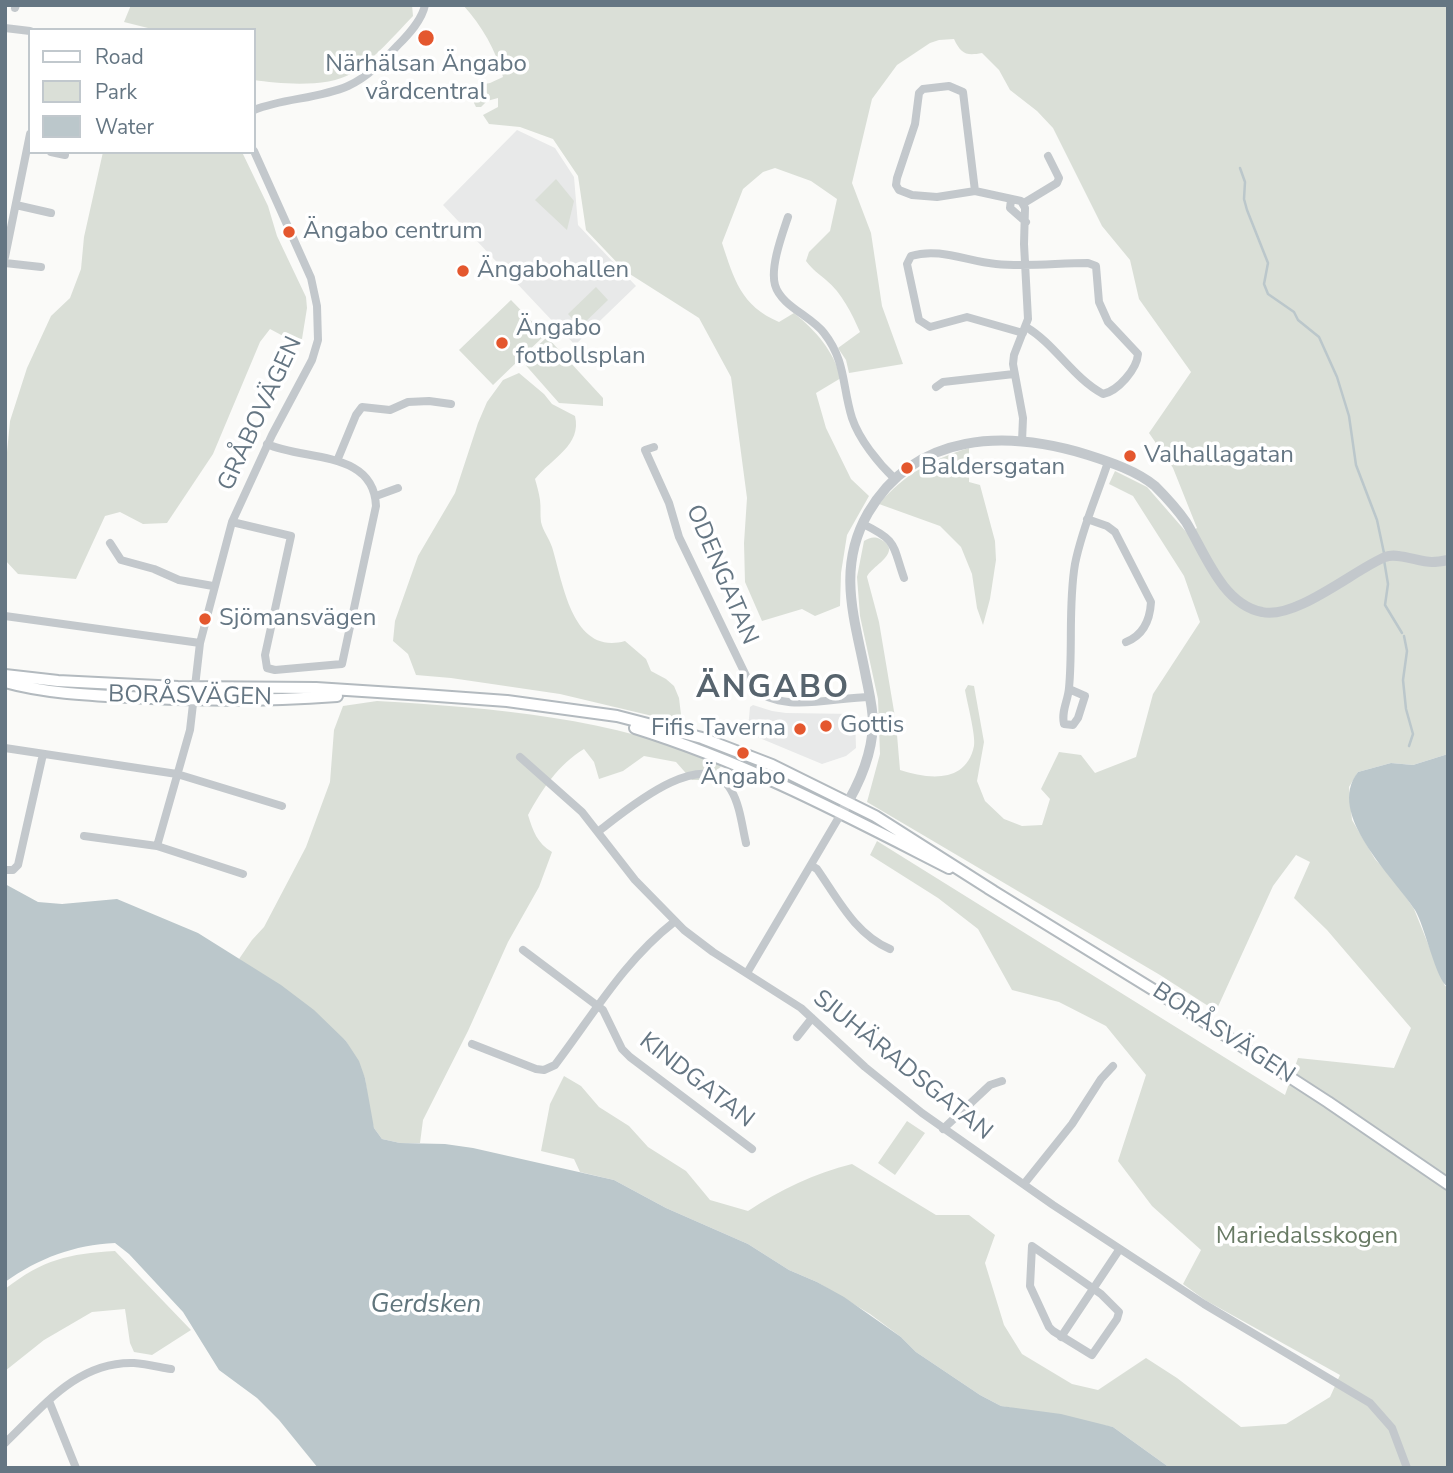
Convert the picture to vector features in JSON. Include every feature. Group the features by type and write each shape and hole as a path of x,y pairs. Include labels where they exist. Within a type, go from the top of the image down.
{"main road":[{"name":"BORÅSVÄGEN","path":"5,675 58,681 195,687 316,688 507,701 589,713 719,756 845,807 993,891 1183,1008 1339,1109 1448,1184"},
{"name":"BORÅSVÄGEN","path":"5,682 82,694 193,700 254,701 375,693"}],"street":[{"path":"256,109 353,83 377,66 403,41 422,15 425,5"},
{"path":"5,28 28,31"},
{"path":"975,191 963,92 949,86 923,89 919,93 915,124 896,185 899,190 912,195 937,197 975,191 1024,203"},
{"path":"28,148 5,260 41,267"},
{"path":"60,154 65,155"},
{"name":"GRÅBOVÄGEN","path":"157,846 190,730 200,643 232,522 267,444 312,360 319,326 311,278 255,154"},
{"path":"1024,203 1056,183 1059,178 1048,156"},
{"path":"1011,200 1010,208 1026,222"},
{"path":"1022,441 1023,418 1014,374 1014,355 1028,319 1024,203"},
{"path":"16,205 51,213"},
{"path":"788,217 773,274 777,290 825,334 840,360 855,426 871,451 895,479"},
{"path":"918,253 957,255 995,264 1025,265 1088,263 1096,266 1099,302 1108,322 1138,354 1138,363 1112,392 1103,394 1075,372 1035,332 967,317 930,327 919,320 906,264 911,256 918,253"},
{"path":"936,387 943,382 1014,374"},
{"path":"337,461 362,407 390,410 408,402 418,401 451,404"},
{"path":"747,973 812,866 864,771 873,727 870,696 851,607 849,582 853,551 863,524 878,498 895,479 922,459 944,449 992,439 1022,441 1074,451 1108,462 1151,483 1169,500 1222,583 1248,607 1261,612 1272,613 1288,609 1313,598 1388,556 1432,562 1448,560"},
{"path":"232,522 291,536 265,655 267,668 275,670 342,664 376,496 367,477 354,467 267,444"},
{"name":"ODENGATAN","path":"654,447 645,450 669,503 679,537 751,686 768,699 786,702 870,696"},
{"path":"1069,689 1075,566 1087,519 1108,462"},
{"path":"376,496 398,488"},
{"path":"1087,519 1115,532 1151,602 1150,613 1142,632 1126,642"},
{"path":"863,524 888,538 895,546 904,578"},
{"path":"110,543 121,560 154,569 179,580 213,586"},
{"path":"5,616 200,643"},
{"path":"5,748 177,774 282,806"},
{"path":"5,870 13,870 18,865 44,754"},
{"name":"SJUHÄRADSGATAN","path":"520,757 571,801 599,831 635,880 674,922 713,952 776,991 943,1129 1119,1250 1370,1403 1392,1428 1407,1468"},
{"path":"599,831 649,795 687,777 706,774 716,777 731,789 746,842"},
{"path":"85,836 157,846 243,874"},
{"path":"812,866 817,869 852,921 883,946 891,948"},
{"path":"472,1044 536,1069 544,1070 555,1065 642,950 674,922"},
{"path":"523,950 598,1006"},
{"name":"KINDGATAN","path":"598,1006 609,1019 614,1035 630,1058 752,1149"},
{"path":"797,1037 811,1018"},
{"path":"1024,1184 1072,1124 1101,1079 1113,1066"},
{"path":"943,1129 990,1085 1002,1081"},
{"path":"1030,1247 1094,1289 1119,1312 1094,1353 1087,1354 1061,1336 1049,1326 1030,1286 1030,1247"},
{"path":"1061,1336 1119,1250"},
{"path":"5,1443 77,1378 105,1366 134,1363 171,1369"},
{"path":"49,1401 76,1468"}],"shaded area":[{"path":"517,130 555,148 574,177 578,225 636,286 575,345 443,205"},
{"path":"753,705 786,713 855,714 856,748 846,756 822,764 750,734 750,707"}],"green space":[{"path":"131,5 412,5 413,16 376,54 352,73 318,83 256,80 256,28 148,28 124,22"},
{"name":"Mariedalsskogen","path":"463,5 1448,5 1448,754 1413,765 1391,763 1358,772 1349,787 1352,820 1375,859 1395,881 1414,909 1445,986 1448,987 1448,1468 1170,1468 1113,1427 1001,1406 916,1352 870,1314 817,1282 789,1270 748,1244 666,1208 614,1180 580,1172 574,1159 541,1151 550,1104 564,1076 581,1086 599,1107 629,1126 648,1147 686,1171 710,1200 748,1211 798,1183 852,1164 936,1215 969,1215 995,1235 985,1263 1004,1325 1022,1354 1072,1384 1098,1390 1146,1358 1241,1427 1286,1424 1330,1397 1340,1375 1205,1300 1183,1284 1201,1250 1152,1206 1118,1161 1146,1075 1106,1026 1059,1002 1012,990 978,929 938,898 870,855 877,841 1285,1095 1298,1058 1394,1068 1411,1028 1327,930 1294,898 1310,862 1296,855 1273,886 1216,1011 1160,975 867,802 880,754 878,699 860,616 857,577 864,541 878,538 887,544 889,549 888,554 867,577 879,622 896,723 900,770 945,776 963,767 974,746 965,690 968,685 974,686 984,742 977,781 985,801 1004,819 1022,826 1042,825 1050,799 1041,789 1059,752 1081,755 1095,773 1136,757 1153,694 1200,622 1184,576 1133,496 1109,484 1115,471 1147,487 1188,534 1197,528 1173,468 1149,433 1191,372 1139,299 1130,260 1102,226 1053,128 1037,111 1010,90 999,70 982,53 965,53 954,39 930,43 897,65 872,99 852,183 871,233 882,306 903,364 849,373 846,360 838,348 860,332 837,291 806,261 809,252 830,231 837,199 811,181 775,168 763,172 743,189 722,243 735,280 756,308 779,322 794,313 810,327 828,350 841,378 816,393 826,428 851,479 869,496 847,535 841,573 840,606 815,616 802,609 762,621 745,582 747,498 731,377 699,318 625,271 586,230 578,176 553,139 520,127 489,124 483,115 498,107 498,98 476,107 474,103 478,85 503,77 488,39"},
{"path":"103,154 243,154 306,297 302,339 285,337 270,329 260,342 213,454 167,523 143,524 120,512 105,516 76,579 18,574 5,560 5,473 10,421 27,368 51,316 70,298 81,269 84,237"},
{"path":"556,179 574,201 567,230 535,200"},
{"path":"596,287 608,300 580,327 568,314"},
{"name":"Ängabo fotbollsplan","path":"511,300 545,335 493,385 459,350"},
{"path":"547,337 603,398 603,406 559,403 522,361"},
{"path":"519,373 552,404 575,416 576,426 570,443 535,479 542,525 552,547 573,613 593,638 607,643 625,641 646,659 651,671 674,686 679,698 682,723 560,694 416,675 408,654 393,641 395,621 418,556 455,493 487,402 503,380"},
{"path":"969,448 969,482 980,485 995,541 996,560 983,625 977,608 972,574 961,547 940,526 879,504 899,484 920,469"},
{"path":"377,701 509,712 596,726 681,749 722,765 709,780 692,780 676,762 644,756 623,771 599,779 594,762 584,749 566,762 552,778 528,815 536,836 552,852 539,887 508,942 468,1031 423,1120 420,1143 382,1139 374,1128 370,1115 365,1078 346,1041 239,959 264,927 306,847 330,782 334,730 343,706"},
{"path":"907,1121 925,1133 895,1175 878,1163"},
{"path":"115,1251 191,1330 152,1355 134,1352 125,1309 92,1312 44,1340 5,1371 5,1289 32,1271 57,1260"}],"water":[{"path":"1448,754 1448,987 1439,975 1415,910 1366,844 1356,825 1350,806 1350,789 1358,772 1391,763 1413,765"},
{"name":"Gerdsken","path":"5,884 38,902 62,904 117,899 198,933 281,985 314,1010 346,1041 359,1061 365,1078 374,1128 382,1139 400,1143 473,1148 614,1180 666,1208 748,1244 789,1270 844,1297 901,1337 916,1352 1001,1406 1061,1414 1113,1427 1170,1468 318,1468 279,1420 257,1398 219,1370 183,1312 129,1254 115,1243 57,1254 5,1282"}],"waterway":[{"path":"1240,168 1245,182 1244,199 1247,210 1268,263 1264,284 1268,294 1294,312 1298,320 1319,337 1337,377 1349,416 1356,465 1377,520 1384,553"},
{"path":"1384,560 1388,584 1385,605 1402,633"},
{"path":"1404,636 1407,651 1403,680 1406,709 1413,734 1409,746"}],"place":[{"name":"Närhälsan Ängabo vårdcentral","path":"426,38"},
{"name":"Ängabo centrum","path":"289,232"},
{"name":"Ängabohallen","path":"463,271"},
{"name":"Ängabo fotbollsplan","path":"502,343"},
{"name":"Valhallagatan","path":"1130,456"},
{"name":"Baldersgatan","path":"907,468"},
{"name":"Sjömansvägen","path":"205,619"},
{"name":"Gottis","path":"826,726"},
{"name":"Fifis Taverna","path":"800,729"},
{"name":"Ängabo","path":"743,753"}],"district":[{"name":"ÄNGABO","path":"773,689"}]}
